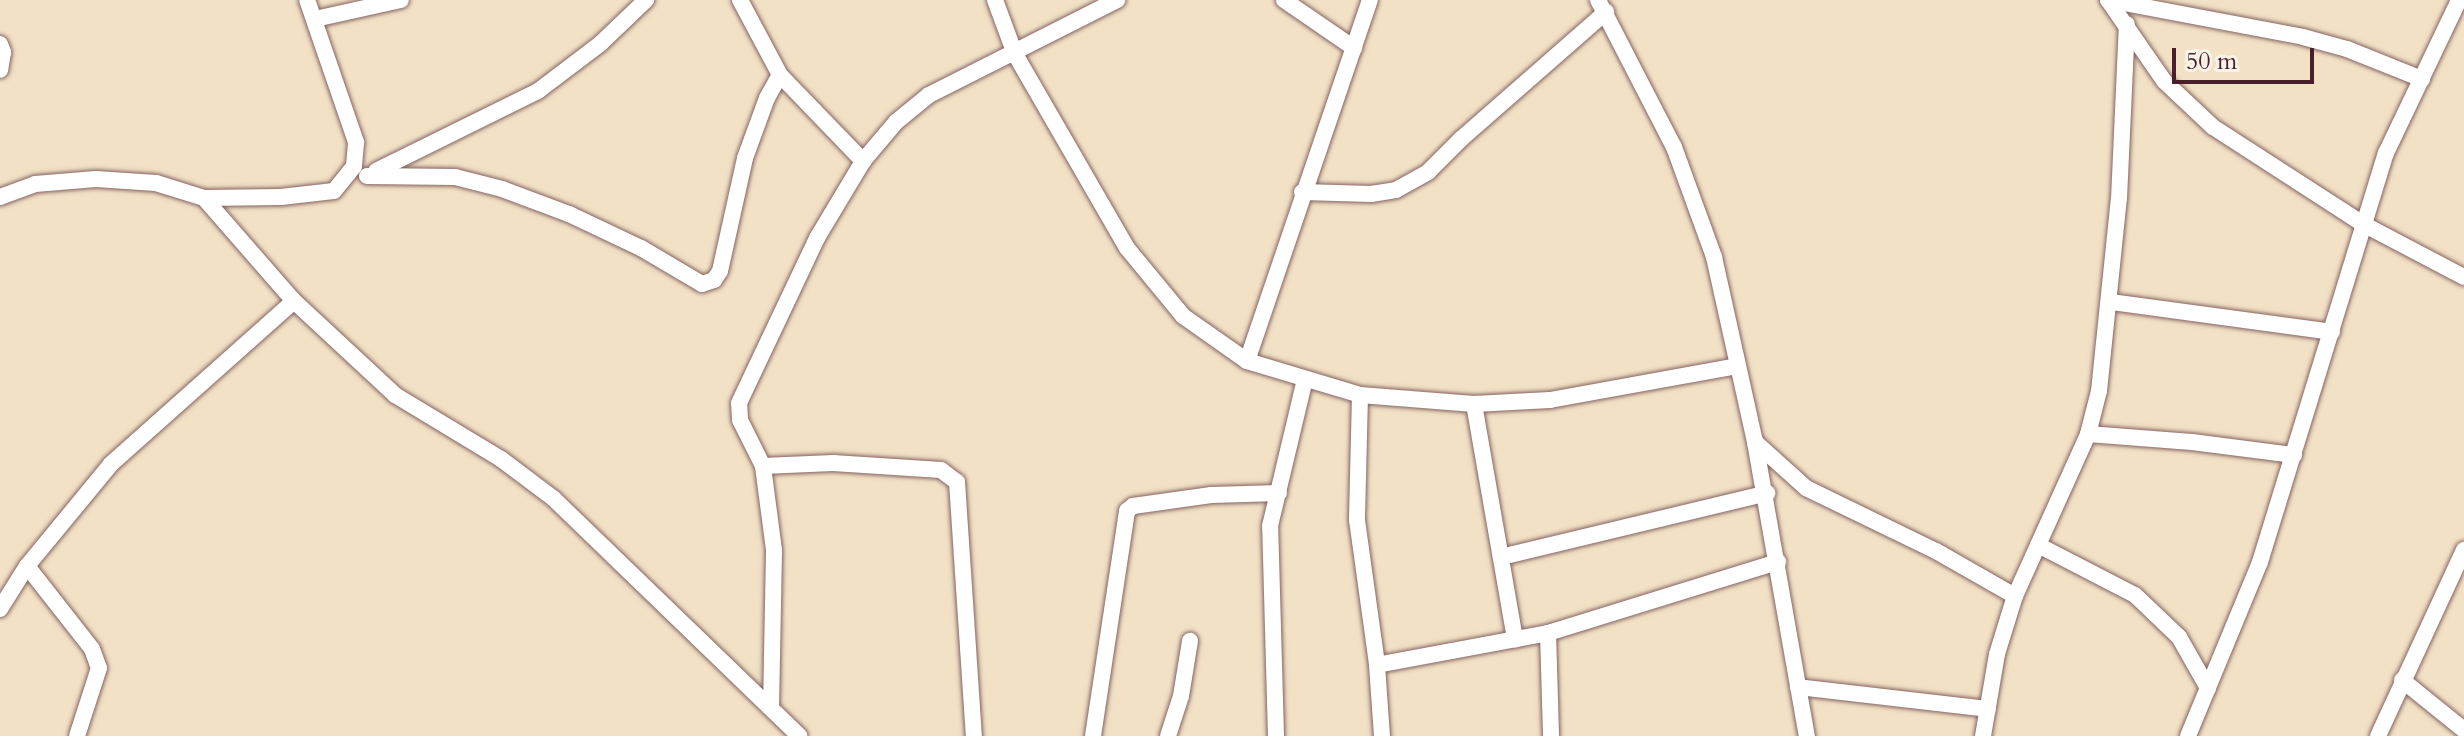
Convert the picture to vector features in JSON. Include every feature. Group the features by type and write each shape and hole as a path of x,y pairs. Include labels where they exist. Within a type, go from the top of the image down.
{"street":[{"path":"307,0 356,142 354,166 334,191"},
{"path":"315,19 401,0"},
{"path":"0,197 35,184 96,179 156,183 204,198 281,197 334,191 538,91 600,44 631,11 646,0"},
{"path":"740,0 780,75 863,161"},
{"path":"995,0 1015,54 1127,248 1183,316 1247,361 1360,395 1474,404 1550,400 1737,366"},
{"path":"771,708 774,550 763,466 740,420 743,392 817,238 863,161 896,122 929,95 1117,0"},
{"path":"1284,0 1354,48"},
{"path":"1247,361 1302,192 1370,0"},
{"path":"2108,0 2164,81 2213,127 2363,224 2464,277"},
{"path":"2108,0 2303,37 2360,54 2422,79"},
{"path":"2188,736 2260,562 2386,153 2459,0"},
{"path":"1302,192 1396,190 1428,172 1602,6 1679,161 1714,257 1767,493 1807,736"},
{"path":"1983,736 1997,654 2015,596 2088,434 2099,391 2111,302 2127,24"},
{"path":"0,44 3,52 0,70"},
{"path":"367,176 455,177 502,189 569,214 641,248 702,284 714,280 720,271 745,158 780,75"},
{"path":"204,198 294,301 395,395 501,459 554,499 799,736"},
{"path":"0,609 27,566 111,464 294,301"},
{"path":"2111,302 2332,332"},
{"path":"1276,736 1270,526 1305,379"},
{"path":"1360,395 1357,520 1377,665 1382,736"},
{"path":"1474,404 1515,639"},
{"path":"2088,434 2192,442 2294,455"},
{"path":"1755,442 1806,488 1936,551 2015,596"},
{"path":"763,466 833,463 941,470 957,482 974,736"},
{"path":"1093,736 1127,511 1133,506 1211,495 1279,493"},
{"path":"1501,557 1767,493"},
{"path":"2038,545 2135,595 2179,637 2208,688"},
{"path":"2378,736 2464,550"},
{"path":"1377,665 1548,633 1778,562"},
{"path":"27,566 92,649 99,668 77,736"},
{"path":"1548,633 1551,736"},
{"path":"1168,736 1181,696 1190,641"},
{"path":"2402,680 2464,730"},
{"path":"1798,687 1988,709"}]}
